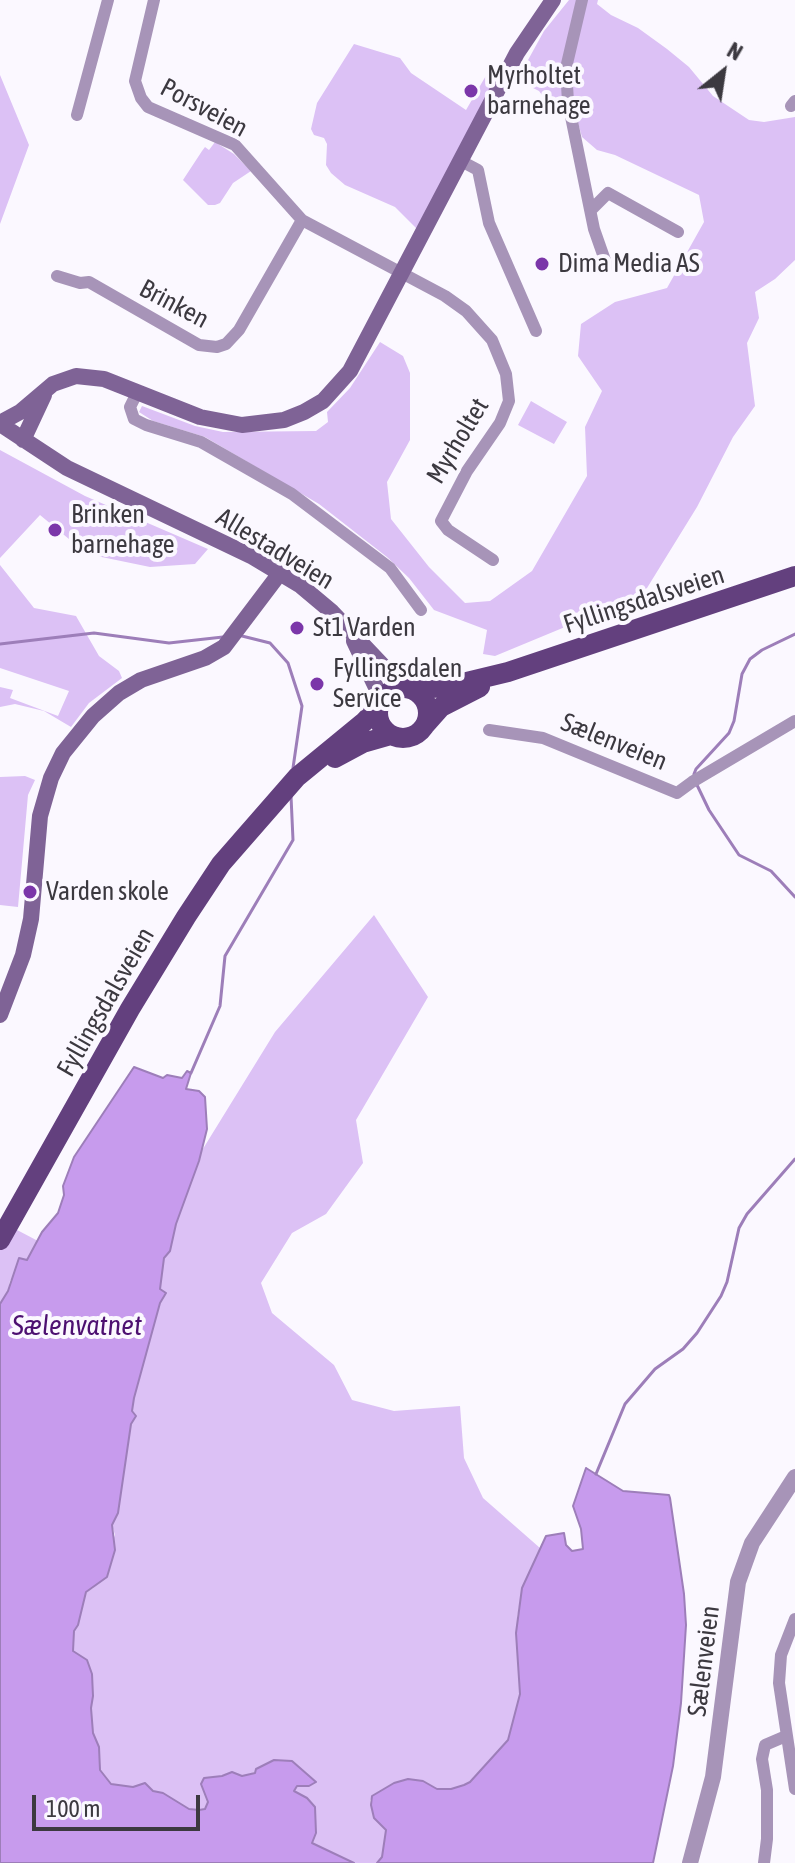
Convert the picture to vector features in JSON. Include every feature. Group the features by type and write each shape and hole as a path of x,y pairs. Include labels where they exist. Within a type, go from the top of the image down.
{"main road":[{"path":"0,424 20,412 49,387 65,378 87,375 222,423 263,425 304,412 323,401 350,371 525,39 553,0"},
{"path":"23,440 49,387"},
{"name":"Allestadveien","path":"0,424 99,484 174,518 280,573 316,596 407,689"},
{"path":"0,1015 16,979 29,932 40,816 51,778 63,753 93,716 119,693 141,680 205,658 224,647 280,573"},
{"name":"Fyllingsdalsveien","path":"407,689 446,687 508,672 795,576"},
{"name":"Allestadveien","path":"350,632 380,703"},
{"name":"Fyllingsdalsveien","path":"425,726 441,707 508,672"},
{"path":"407,689 422,697 428,718 420,732 406,738 391,735 380,724 380,703 390,692 407,689"},
{"name":"Fyllingsdalsveien","path":"0,1240 165,950 221,864 311,763 364,722 380,703"},
{"name":"Fyllingsdalsveien","path":"274,803 351,748 391,735"}],"street":[{"path":"77,115 108,0"},
{"name":"Porsveien","path":"155,0 136,69 135,81 141,98 155,112 235,145 302,220 403,271"},
{"path":"582,0 570,45 566,78 568,102 594,229 607,266"},
{"path":"461,161 478,170 489,223 536,331"},
{"path":"591,210 608,193 678,232"},
{"name":"Brinken","path":"57,276 80,283 89,282 199,345 217,347 226,344 239,330 302,220"},
{"name":"Myrholtet","path":"403,271 466,311 492,340 506,374 509,401 506,411 467,471 441,521 448,530 493,560"},
{"path":"138,391 130,407 134,419 201,442 292,494 390,568 421,610"},
{"name":"Sælenveien","path":"489,730 543,738 677,793 795,721"},
{"name":"Sælenveien","path":"690,1863 713,1777 738,1582 752,1543 795,1477"},
{"path":"795,1619 781,1655 779,1683 795,1789"},
{"path":"764,1863 767,1800 762,1759 765,1745 786,1736"}],"shaded area":[{"path":"569,0 598,0 597,4 611,15 638,28 667,49 689,67 713,96 749,120 764,122 795,117 795,260 755,292 759,318 747,343 755,406 733,437 697,507 647,588 630,599 586,612 565,627 495,656 483,654 487,630 434,610 409,578 387,557 319,504 205,437 153,421 139,412 142,406 195,426 223,432 316,431 328,422 327,412 350,388 380,342 403,356 410,373 410,440 387,482 391,519 429,567 465,603 490,601 532,571 587,476 585,427 602,391 578,356 581,324 615,302 667,288 704,222 699,195 615,155 597,150 582,137 575,112 548,103 539,91 517,80 544,31"},
{"path":"354,44 400,58 411,73 466,110 491,67 501,68 417,229 395,207 345,185 331,173 326,165 327,144 311,129 317,103"},
{"path":"0,75 29,145 0,224"},
{"path":"215,142 234,154 251,171 233,183 220,203 208,205 183,180 205,147 209,150"},
{"path":"531,401 567,422 554,444 518,425"},
{"path":"0,450 85,496 208,549 195,564 150,567 87,554 40,515 0,558"},
{"path":"0,565 34,608 76,616 99,656 119,671 122,678 89,703 71,727 44,711 15,704 0,707 0,687 13,690 10,698 58,716 69,691 0,668"},
{"path":"25,776 35,780 28,795 18,907 0,905 0,777"},
{"path":"374,915 428,997 356,1120 363,1163 326,1214 292,1233 261,1283 272,1313 334,1365 352,1400 394,1411 460,1406 464,1458 483,1498 540,1548 522,1588 517,1619 520,1694 508,1740 464,1785 437,1789 423,1781 370,1800 374,1818 386,1830 382,1857 377,1863 354,1863 312,1843 307,1798 294,1791 297,1786 309,1786 307,1776 292,1761 242,1776 232,1772 204,1778 201,1784 208,1802 205,1809 199,1810 189,1809 145,1784 133,1787 111,1784 100,1770 99,1747 93,1733 93,1696 72,1648 86,1592 93,1588 115,1535 112,1525 118,1512 131,1424 136,1416 132,1411 134,1398 165,1293 160,1289 164,1258 170,1251 201,1152 275,1032"},
{"path":"0,1221 38,1241 10,1281 0,1304"}],"water":[{"name":"Sælenvatnet","path":"134,1067 163,1078 167,1075 182,1078 187,1071 191,1073 186,1089 199,1091 205,1097 207,1129 170,1251 164,1258 160,1289 166,1293 160,1303 134,1398 132,1411 136,1416 131,1424 118,1513 112,1525 115,1550 107,1577 86,1592 74,1631 73,1651 87,1660 92,1674 93,1733 99,1747 100,1770 111,1784 133,1787 145,1783 153,1791 163,1793 189,1809 199,1810 205,1809 208,1802 201,1784 204,1778 232,1772 242,1776 255,1773 256,1769 274,1760 292,1761 316,1782 309,1786 297,1786 294,1791 315,1807 316,1833 312,1843 354,1863 0,1863 0,1304 8,1291 19,1258 27,1260 42,1232 58,1213 64,1195 63,1186 74,1157"},
{"path":"586,1468 623,1491 669,1495 670,1498 686,1625 673,1766 653,1863 377,1863 382,1857 386,1830 374,1818 372,1796 408,1779 423,1781 437,1789 464,1785 508,1740 520,1694 516,1633 522,1588 546,1536 564,1533 566,1545 572,1551 583,1549 581,1529 573,1506"}],"waterway":[{"path":"0,644 94,633 169,643 223,637"},
{"path":"694,774 729,733 742,674 750,659 795,634"},
{"path":"242,636 270,643 288,663 302,706 293,768"},
{"path":"697,785 709,810 739,855 771,871 795,897"},
{"path":"191,1073 220,1006 225,956 293,840 291,796"},
{"path":"596,1474 625,1404 655,1369 683,1349 697,1333 727,1282 739,1228 747,1214 795,1159"}],"place":[{"name":"Myrholtet barnehage","path":"471,91"},
{"name":"Dima Media AS","path":"542,264"},
{"name":"Brinken barnehage","path":"55,530"},
{"name":"St1 Varden","path":"297,628"},
{"name":"Fyllingsdalen Service","path":"317,684"},
{"name":"Varden skole","path":"30,892"}]}
